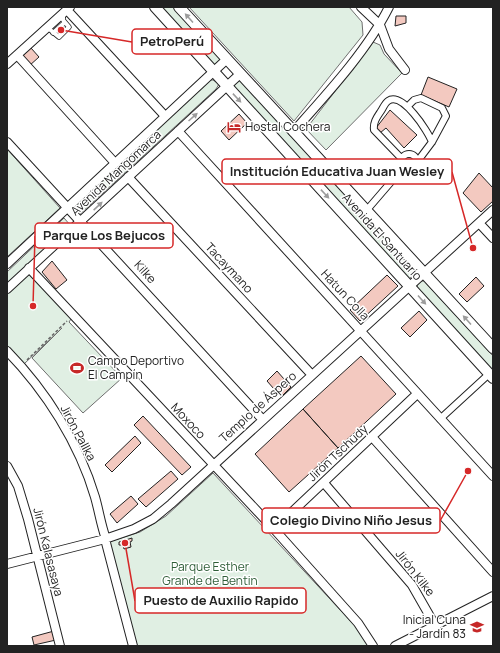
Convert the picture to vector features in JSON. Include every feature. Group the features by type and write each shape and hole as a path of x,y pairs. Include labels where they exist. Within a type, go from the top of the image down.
{"street":[{"name":"Avenida El Santuario","path":"154,7 491,376"},
{"name":"Avenida El Santuario","path":"179,7 493,348"},
{"path":"361,7 380,25 389,49 405,70"},
{"path":"293,132 343,74 380,25 389,7"},
{"path":"7,64 17,55 51,31 66,13 78,21 165,116"},
{"path":"17,55 115,163"},
{"name":"Avenida Mangomarca","path":"7,264 226,59"},
{"name":"Avenida Mangomarca","path":"7,289 240,74"},
{"path":"366,210 404,169 413,169 445,121 442,108 421,98 414,100 408,106"},
{"path":"401,158 374,130 376,118 388,101 393,99 399,100 408,106 427,132 432,142"},
{"name":"Hatun Colla","path":"178,132 493,476"},
{"name":"Kilke","path":"7,142 263,420"},
{"path":"404,169 400,163 401,158 405,154 411,154 416,157 417,162"},
{"name":"Tacaymano","path":"128,178 312,375"},
{"name":"Templo de Áspero","path":"7,564 105,539 134,529 153,519 493,210"},
{"path":"479,223 493,238"},
{"name":"Moxoco","path":"29,268 274,529 358,623 373,646"},
{"name":"Jirón Pallka","path":"7,350 38,387 63,426 80,459 94,497 133,646"},
{"path":"440,419 491,376"},
{"name":"Jirón Tschudy","path":"274,529 373,438 418,394"},
{"path":"373,438 493,572"},
{"name":"Jirón Kalasasaya","path":"7,466 18,486 60,646"},
{"name":"Jirón Kilke","path":"324,483 412,585 436,626"},
{"path":"395,646 493,596"}],"lane":[{"path":"66,13 69,27"},
{"path":"51,31 59,37 69,27 78,21"}],"path":[{"path":"21,365 73,316"}],"green space":[{"path":"159,7 174,7 220,58 219,62 214,65"},
{"path":"189,7 349,7 362,22 363,35 294,121"},
{"path":"373,42 380,45 384,54 402,73 326,150 306,129"},
{"path":"210,80 213,80 219,84 216,89 79,215 75,215 73,207"},
{"path":"237,80 241,81 416,270 415,274 409,279 233,88 233,84"},
{"path":"7,149 60,208 7,257"},
{"path":"64,218 71,226 7,284 7,272"},
{"path":"28,275 32,275 71,319 69,322 122,378 83,413 32,358 62,328 24,364 7,345 7,293"},
{"path":"420,281 424,281 493,356 493,371 417,289 417,285"},
{"name":"Parque Esther Grande de Bentin","path":"213,473 356,627 369,646 136,646 108,542 140,532 166,516"}],"building":[{"path":"396,16 406,16 406,23 395,26"},
{"path":"31,48 39,57 29,66 21,57"},
{"path":"428,77 457,89 449,107 421,95"},
{"path":"390,110 417,135 404,148 386,128 380,133 376,128"},
{"name":"Hostal Cochera","path":"239,114 247,123 229,140 221,131"},
{"path":"479,173 493,188 493,201 481,212 463,193"},
{"path":"52,261 67,280 56,289 42,272"},
{"path":"387,275 398,286 360,321 350,310"},
{"path":"476,277 484,286 467,302 459,294"},
{"path":"419,311 427,320 410,337 401,328"},
{"path":"361,356 396,394 338,448 303,409"},
{"path":"277,371 291,387 281,397 267,381"},
{"path":"303,409 338,448 289,492 255,454"},
{"path":"143,416 191,467 182,475 134,425"},
{"path":"135,436 141,443 112,472 105,465"},
{"path":"171,471 178,479 146,507 138,499"},
{"path":"131,496 138,504 117,523 110,514"},
{"path":"132,538 132,541 130,542 131,547 124,549 123,545 119,545 119,542"},
{"path":"54,631 56,640 34,645 32,637"}],"place":[{"name":"PetroPerú","path":"61,30"},
{"name":"Hostal Cochera","path":"234,127"},
{"name":"Institución Educativa Juan Wesley","path":"473,248"},
{"name":"Parque Los Bejucos","path":"33,306"},
{"name":"Campo Deportivo El Campín","path":"77,368"},
{"name":"Colegio Divino Niño Jesus","path":"468,471"},
{"name":"Puesto de Auxilio Rapido","path":"125,543"},
{"name":"Inicial Cuna - Jardín 83","path":"477,627"}]}
